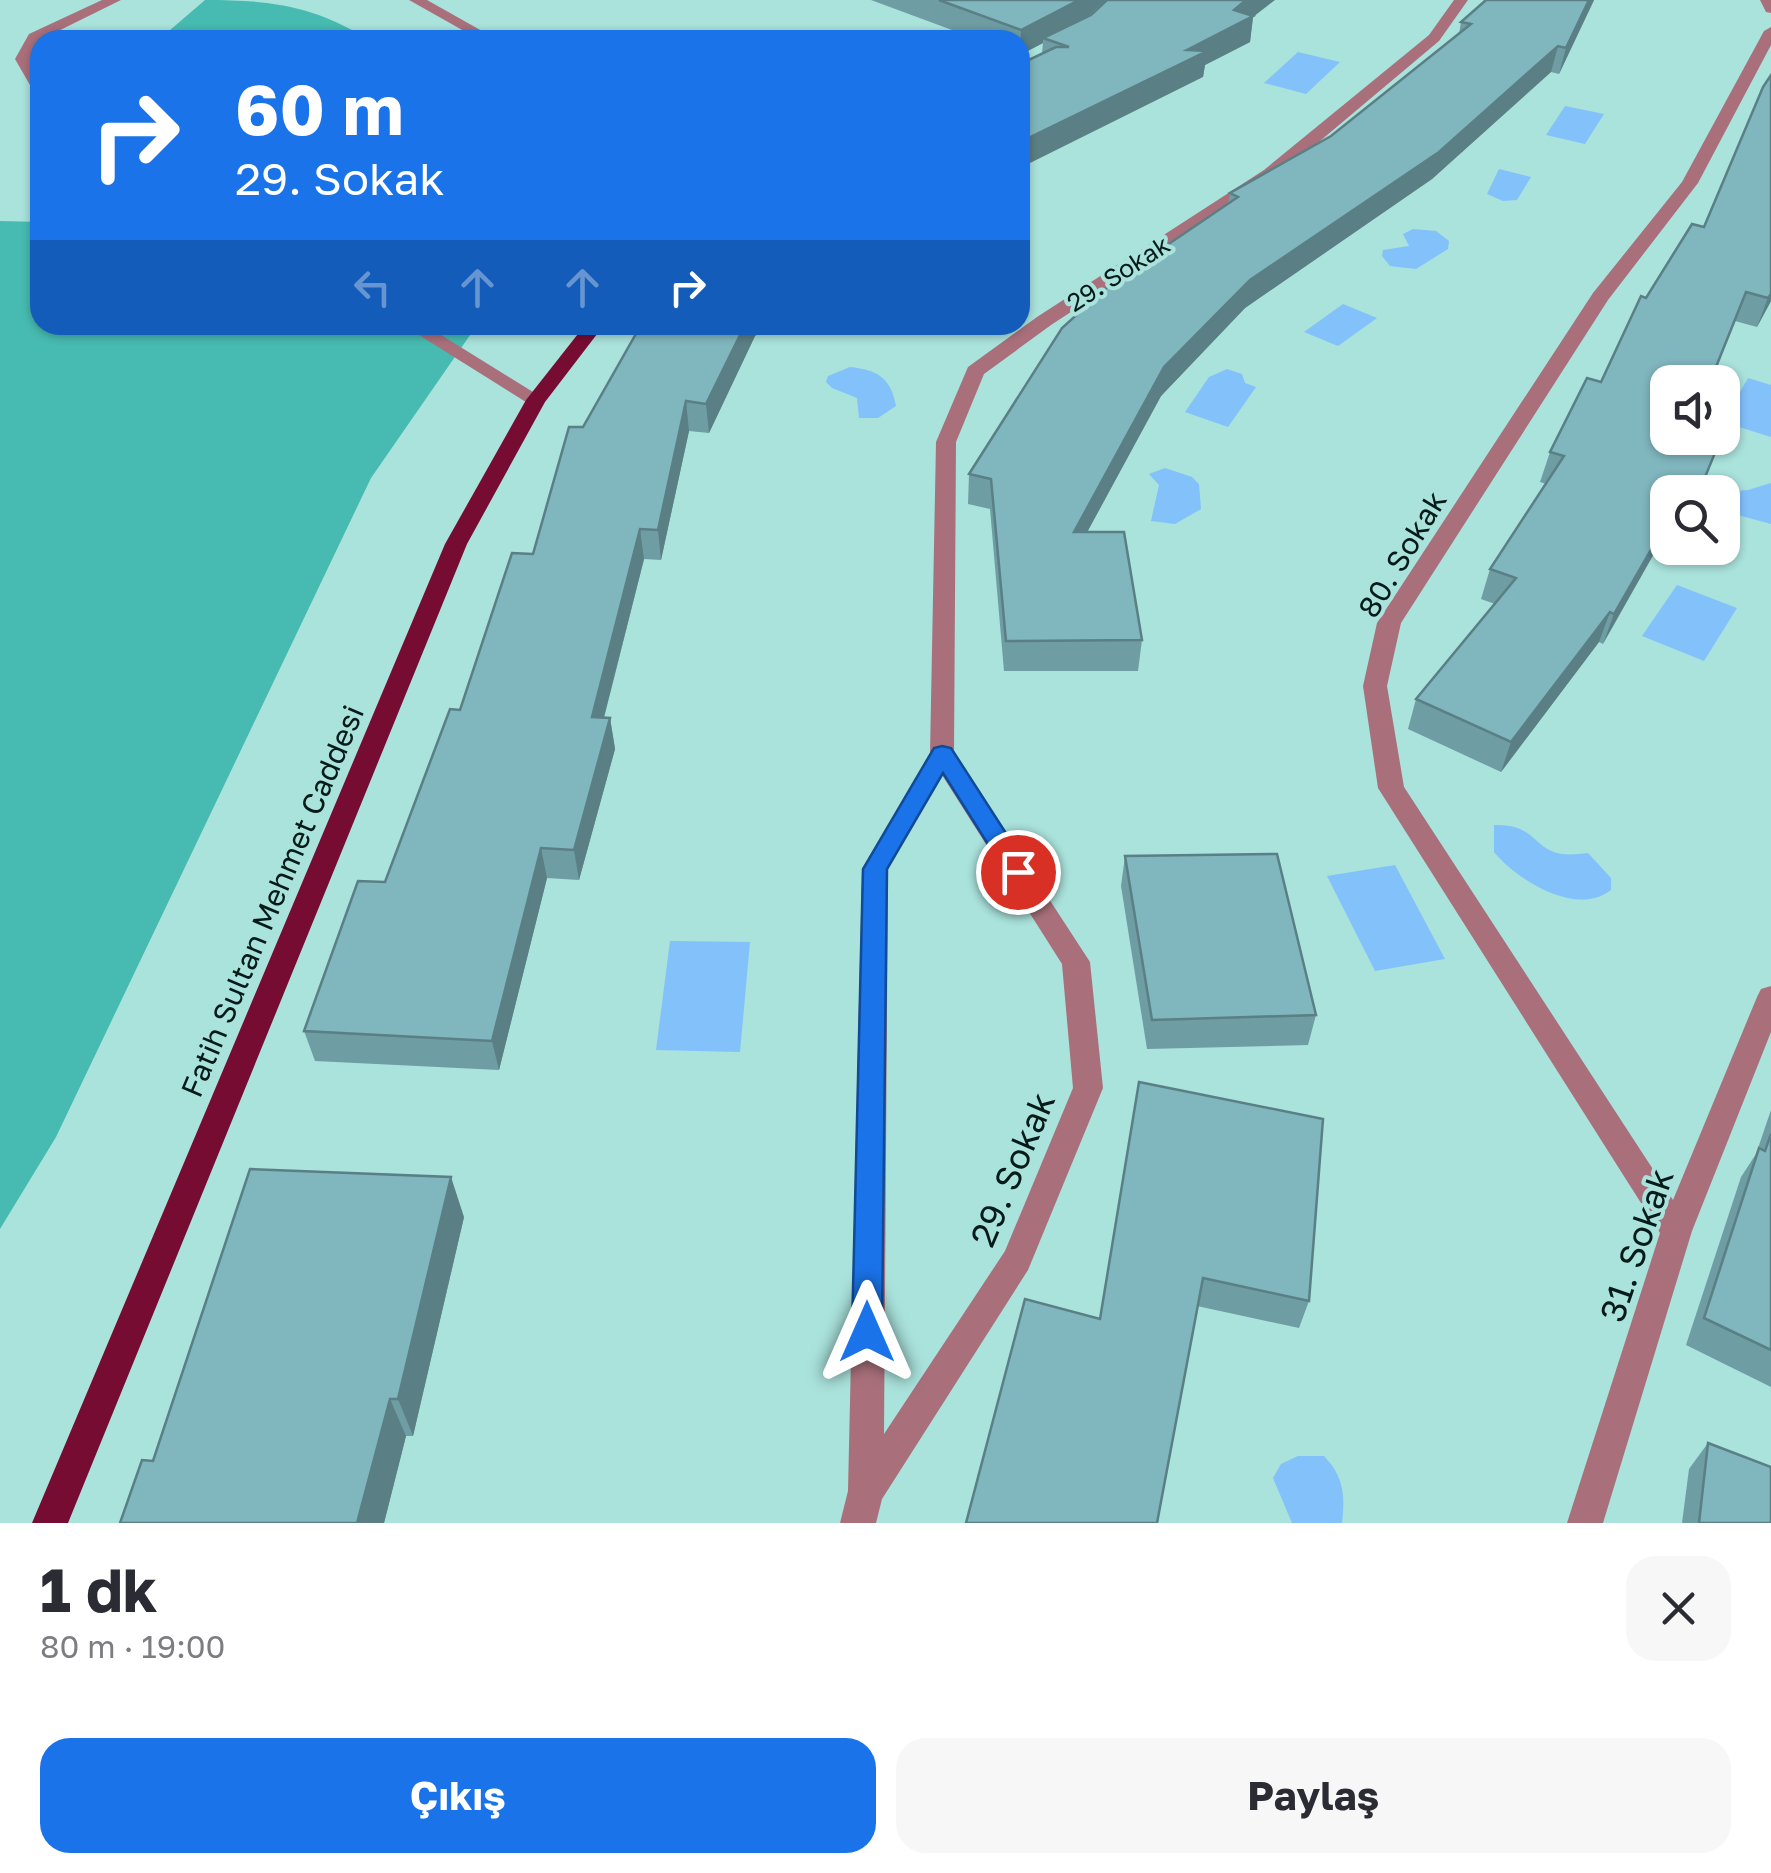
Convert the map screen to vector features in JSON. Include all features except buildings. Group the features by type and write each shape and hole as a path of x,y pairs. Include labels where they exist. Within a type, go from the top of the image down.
{"main road":[{"name":"Fatih Sultan Mehmet Caddesi","path":"50,1523 456,544 536,400 587,335"}],"street":[{"path":"49,30 114,0"},
{"path":"416,0 473,30"},
{"name":"29. Sokak","path":"1030,331 1270,174 1434,38 1461,0"},
{"path":"1767,0 1771,8"},
{"name":"80. Sokak","path":"1676,1232 1391,788 1375,686 1389,623 1600,296 1690,183 1771,31"},
{"path":"30,46 24,59 30,70"},
{"path":"429,335 536,400"},
{"name":"29. Sokak","path":"858,1523 866,1492 875,869 942,754 946,442 975,371 1025,335"},
{"name":"29. Sokak","path":"866,1492 1017,1260 1088,1088 1076,962 942,754"},
{"name":"31. Sokak","path":"1586,1523 1676,1232 1771,997"}],"shaded area":[{"path":"205,0 290,7 352,30 170,30"},
{"path":"1298,52 1340,62 1306,94 1264,83"},
{"path":"1565,106 1604,114 1585,144 1546,135"},
{"path":"1499,169 1531,177 1517,200 1503,201 1487,194"},
{"path":"0,221 30,222 30,335 470,335 371,478 56,1137 0,1229"},
{"path":"1413,229 1436,231 1449,241 1448,249 1416,269 1390,266 1382,256 1383,250 1409,246 1403,234"},
{"path":"1343,304 1377,318 1338,346 1304,332"},
{"path":"850,367 882,377 896,406 878,418 859,418 857,398 826,382 828,376"},
{"path":"1227,369 1242,374 1245,383 1256,387 1228,427 1185,412 1209,377"},
{"path":"1748,378 1771,385 1771,437 1740,427 1740,392"},
{"path":"1165,468 1192,477 1199,484 1201,509 1175,524 1151,521 1159,485 1149,474"},
{"path":"1771,483 1771,524 1740,516 1740,491"},
{"path":"1677,585 1737,608 1704,661 1642,636"},
{"path":"1494,825 1519,828 1552,851 1588,853 1611,878 1611,890 1582,900 1533,884 1494,852"},
{"path":"1395,865 1445,959 1375,971 1327,876"},
{"path":"670,941 750,942 740,1052 656,1050"},
{"path":"1298,1456 1324,1456 1336,1471 1343,1495 1342,1523 1292,1523 1273,1478 1281,1464"}],"route":[{"path":"867,1332 875,869 942,754 1018,872"}]}
